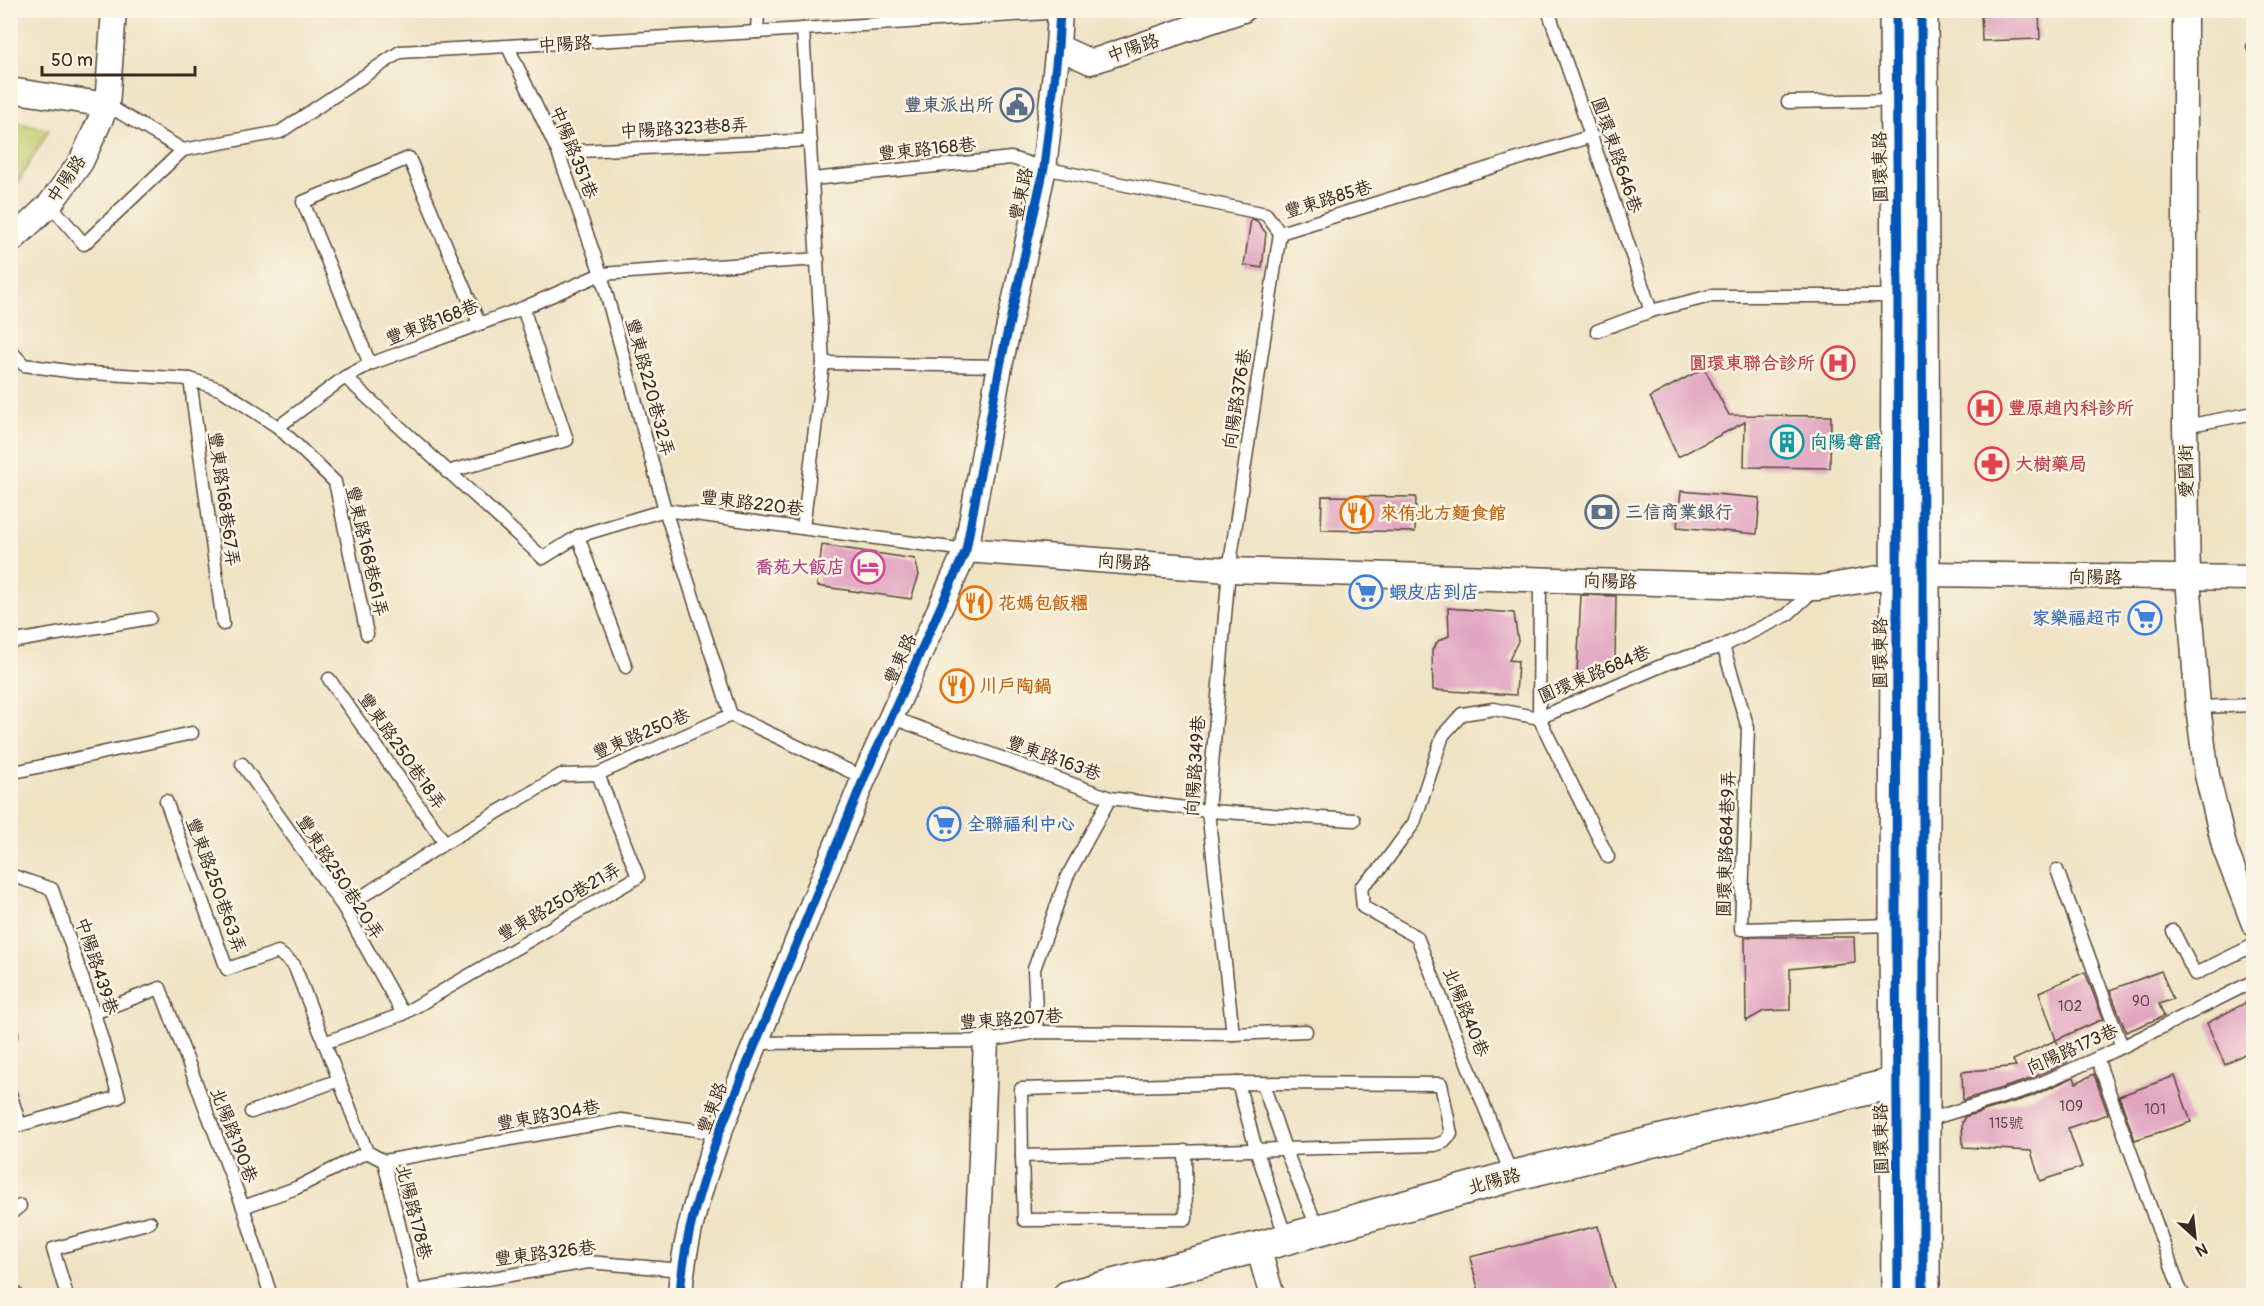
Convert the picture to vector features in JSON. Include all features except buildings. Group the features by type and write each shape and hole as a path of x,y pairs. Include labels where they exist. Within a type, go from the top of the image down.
{"main road":[{"name":"圓環東路","path":"1896,10 1898,296 1910,575 1896,925 1909,1079"},
{"name":"圓環東路","path":"1921,10 1910,575 1909,1079 1910,1127 1923,1296"},
{"name":"圓環東路","path":"1898,1296 1910,1127"}],"street":[{"name":"中陽路","path":"10,242 50,204 81,162 107,105 114,10"},
{"name":"中陽路","path":"1058,47 1092,62 1243,10"},
{"name":"愛國街","path":"2185,10 2185,426 2188,578 2198,707 2207,775 2225,849 2253,924"},
{"name":"豐東路","path":"680,1296 682,1270 702,1181 719,1133 864,778 966,550 1000,366 1044,168 1060,11"},
{"path":"10,90 107,105"},
{"name":"向陽路","path":"966,550 1229,570 1818,588 1910,575 2253,578"},
{"path":"975,1296 986,1041"},
{"name":"北陽路","path":"1068,1296 1258,1247 1512,1176 1909,1079"},
{"path":"1258,1247 1272,1296"}],"lane":[{"path":"757,32 758,10"},
{"name":"圓環東路646巷","path":"1548,10 1651,311"},
{"name":"中陽路","path":"183,150 280,132 400,52 803,29 912,17 1060,11"},
{"path":"803,29 823,363 803,528"},
{"name":"中陽路351巷","path":"508,47 558,152 601,274"},
{"path":"1788,102 1896,100"},
{"path":"50,204 84,244 183,150 107,105"},
{"name":"豐東路85巷","path":"1044,168 1266,214 1280,233 1592,136"},
{"name":"中陽路323巷8弄","path":"558,152 811,140"},
{"path":"370,364 303,202 409,158 479,323"},
{"name":"豐東路168巷","path":"813,179 1011,158 1044,168"},
{"name":"向陽路376巷","path":"1229,570 1280,233"},
{"name":"豐東路168巷","path":"278,427 345,377 370,364 523,308 601,274 818,259"},
{"name":"豐東路220巷32弄","path":"601,274 665,510 731,715"},
{"path":"1597,331 1651,311 1711,296 1898,296"},
{"path":"345,377 447,472 567,440 523,308"},
{"path":"10,350 24,365 75,372 190,379 222,390 278,427"},
{"path":"823,363 1000,366"},
{"name":"豐東路168巷67弄","path":"190,379 223,624"},
{"path":"2185,426 2253,413"},
{"name":"豐東路168巷61弄","path":"278,427 335,482 367,634"},
{"name":"豐東路220巷","path":"447,472 543,558 578,536 665,510 966,550"},
{"path":"578,536 626,667"},
{"name":"向陽路349巷","path":"1229,570 1208,811 1233,1034"},
{"path":"1540,579 1539,718 1608,857"},
{"name":"圓環東路684巷","path":"1361,887 1380,869 1414,823 1443,735 1462,714 1494,710 1539,718 1668,663 1723,646 1787,615 1818,588"},
{"path":"10,642 150,618"},
{"name":"圓環東路684巷9弄","path":"1723,646 1748,728 1741,929 1896,925"},
{"name":"豐東路250巷18弄","path":"329,678 445,843"},
{"path":"2198,707 2253,705"},
{"path":"731,715 864,778"},
{"name":"豐東路250巷","path":"344,908 445,843 561,776 598,774 731,715"},
{"name":"豐東路163巷","path":"893,717 1110,798 1208,811 1354,820"},
{"path":"10,773 192,733"},
{"name":"豐東路250巷20弄","path":"242,765 344,908 403,1014"},
{"name":"豐東路250巷21弄","path":"403,1014 638,877 598,774"},
{"path":"1037,1032 1034,969 1067,877 1110,798"},
{"name":"豐東路250巷63弄","path":"166,801 227,969 278,952 294,965 339,1080"},
{"path":"2057,870 2122,1047"},
{"name":"中陽路439巷","path":"10,875 52,889 94,1013 119,1097 20,1125 10,1093"},
{"name":"北陽路40巷","path":"1361,887 1363,907 1417,937 1512,1176"},
{"path":"2174,931 2195,975 2253,945"},
{"name":"向陽路173巷","path":"1910,1127 2028,1089 2122,1047 2253,981"},
{"name":"北陽路190巷","path":"94,1013 160,988 243,1207 271,1296"},
{"path":"324,1043 403,1014"},
{"name":"豐東路207巷","path":"755,1043 986,1041 1037,1032 1233,1034 1306,1031"},
{"path":"2097,1058 2184,1296"},
{"path":"243,1207 296,1188 367,1152 339,1080 252,1112"},
{"path":"1238,1083 1256,1149 1286,1238"},
{"path":"1022,1156 1185,1151 1256,1149 1435,1145 1444,1143 1451,1134 1441,1084 1238,1083 1021,1089 1022,1156 1023,1220 1186,1219 1185,1151"},
{"path":"1263,1084 1285,1149 1318,1229"},
{"name":"豐東路304巷","path":"384,1161 621,1120 719,1133"},
{"name":"北陽路178巷","path":"367,1152 384,1161 415,1293"},
{"path":"67,1296 53,1249 150,1222"},
{"name":"豐東路326巷","path":"415,1293 588,1262 682,1270"},
{"path":"10,1293 12,1290 19,1296"}],"green space":[{"path":"10,121 49,130 11,194"}],"cycle path":[{"path":"680,1296 689,1234 719,1133 864,778 966,550 1000,366 1044,168 1060,10"},
{"path":"1896,10 1898,1296"},
{"path":"1921,10 1923,1296"}],"place":[{"name":"豐東派出所","path":"1017,105"},
{"name":"圓環東聯合診所","path":"1838,363"},
{"name":"豐原趙內科診所","path":"1985,408"},
{"name":"向陽尊爵","path":"1787,442"},
{"name":"大樹藥局","path":"1992,464"},
{"name":"三信商業銀行","path":"1602,512"},
{"name":"來侑北方麵食館","path":"1357,513"},
{"name":"喬苑大飯店","path":"868,567"},
{"name":"蝦皮店到店","path":"1366,592"},
{"name":"花媽包飯糰","path":"975,603"},
{"name":"家樂福超市","path":"2145,618"},
{"name":"川戶陶鍋","path":"957,686"},
{"name":"全聯福利中心","path":"944,824"}]}
